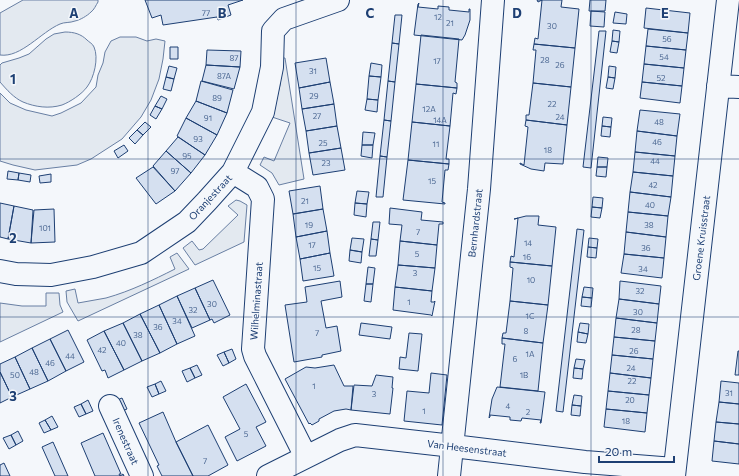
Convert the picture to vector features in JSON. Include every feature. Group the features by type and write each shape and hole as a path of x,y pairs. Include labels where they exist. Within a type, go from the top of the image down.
{"street":[{"name":"Oranjestraat","path":"0,271 16,274 52,275 93,267 141,253 187,222 233,172 263,112 272,68 273,31 284,19 338,0"},
{"name":"Bernhardstraat","path":"449,476 479,190 493,0"},
{"name":"Groene Kruisstraat","path":"674,473 729,86 728,0"},
{"name":"Wilhelminastraat","path":"233,172 257,187 263,199 253,349 255,356 306,457"},
{"name":"Irenestraat","path":"110,406 142,476"},
{"name":"Van Heesenstraat","path":"268,476 340,440 355,435 674,473"}],"shaded area":[{"path":"23,0 98,0 98,2 94,9 83,18 73,22 60,24 16,53 0,55 0,13"},
{"path":"65,32 80,35 94,47 96,57 95,68 90,83 87,87 72,100 62,105 47,107 23,102 8,91 0,82 0,65 29,54 54,34"},
{"path":"120,37 136,37 147,41 156,39 165,41 159,79 151,100 141,117 122,139 91,159 77,165 35,170 0,161 0,93 10,103 26,110 52,116 61,113 81,103 96,87 105,52 111,41"},
{"path":"282,58 285,58 304,179 279,185 272,173 260,165 264,157 274,161 290,123 272,117 280,85"},
{"path":"236,200 247,205 244,242 195,265 183,248 192,241 199,250 203,249 238,215 228,206"},
{"path":"177,253 189,269 78,321 67,302 66,291 75,289 78,303 106,298 142,285 175,269 170,257"},
{"path":"46,293 59,293 60,305 63,312 0,342 0,303 22,306 46,306"}],"building":[{"path":"145,0 243,0 228,5 231,15 218,20 217,17 163,25 161,15 152,18"},
{"path":"542,0 562,0 561,7 579,9 575,48 534,44 535,38 538,39"},
{"path":"590,0 606,0 605,11 589,11"},
{"path":"419,3 418,7 438,9 438,6 449,7 449,10 469,12 470,9 470,20 462,40 414,35 418,4"},
{"path":"646,8 690,13 688,33 644,28"},
{"path":"591,11 605,12 604,27 590,26"},
{"path":"615,12 627,14 626,24 613,23"},
{"path":"395,15 402,15 399,44 392,43"},
{"path":"648,29 688,33 686,50 646,46"},
{"path":"613,30 620,31 619,42 612,41"},
{"path":"599,31 606,31 591,168 583,167"},
{"path":"421,35 459,39 455,82 457,83 457,88 416,84"},
{"path":"612,41 619,42 617,53 610,52"},
{"path":"392,43 399,44 395,82 388,81"},
{"path":"534,44 575,48 571,87 533,83 536,50 533,50"},
{"path":"646,46 686,50 684,68 644,64"},
{"path":"170,47 178,47 178,59 170,59"},
{"path":"207,50 241,51 240,67 206,65"},
{"path":"326,58 330,82 299,88 295,63"},
{"path":"371,63 382,65 381,77 369,76"},
{"path":"644,64 684,68 682,86 642,82"},
{"path":"206,65 240,67 234,89 202,81"},
{"path":"169,66 177,68 174,79 166,77"},
{"path":"609,66 616,67 615,78 608,77"},
{"path":"369,76 381,77 378,100 367,99"},
{"path":"166,77 174,79 171,91 163,89"},
{"path":"608,77 615,78 613,89 606,88"},
{"path":"201,81 233,90 227,113 196,101"},
{"path":"388,81 395,82 391,121 384,120"},
{"path":"330,82 334,104 302,109 299,88"},
{"path":"642,82 682,86 680,103 640,98"},
{"path":"533,83 571,87 567,125 526,120 526,115 529,115"},
{"path":"416,84 457,88 456,94 453,93 450,126 412,122"},
{"path":"161,96 167,99 162,109 155,106"},
{"path":"367,99 378,100 377,112 365,110"},
{"path":"196,101 227,113 217,135 186,118"},
{"path":"334,104 337,126 306,131 302,109"},
{"path":"155,106 162,109 156,119 150,115"},
{"path":"640,110 680,114 677,136 637,131"},
{"path":"603,117 612,118 611,127 602,126"},
{"path":"186,118 217,135 205,155 177,136"},
{"path":"384,120 391,121 387,157 380,156"},
{"path":"526,120 567,125 563,164 545,163 544,171 531,169 520,164 524,165 528,127 525,126"},
{"path":"145,122 151,127 143,135 137,130"},
{"path":"412,122 450,126 446,159 449,159 449,164 408,160"},
{"path":"337,126 341,148 309,153 306,131"},
{"path":"602,126 611,127 610,137 601,136"},
{"path":"137,130 143,135 135,144 129,138"},
{"path":"637,131 677,136 675,156 635,152"},
{"path":"363,132 375,133 373,145 362,145"},
{"path":"178,137 205,155 191,173 166,151"},
{"path":"124,145 128,151 118,158 114,151"},
{"path":"362,145 373,145 372,158 361,156"},
{"path":"341,148 345,170 313,175 309,153"},
{"path":"166,151 191,173 175,191 153,166"},
{"path":"635,152 675,156 673,176 633,172"},
{"path":"380,156 387,157 383,197 376,197"},
{"path":"598,157 608,158 607,167 597,167"},
{"path":"408,160 449,164 448,170 445,170 442,202 445,204 403,200"},
{"path":"153,167 175,191 156,204 136,178"},
{"path":"597,167 607,167 606,177 596,176"},
{"path":"8,171 19,173 18,180 7,179"},
{"path":"633,172 673,176 671,197 630,192"},
{"path":"19,173 31,175 30,182 18,180"},
{"path":"51,174 51,182 40,183 39,176"},
{"path":"320,186 323,209 293,214 289,191"},
{"path":"357,191 369,192 367,204 355,203"},
{"path":"630,192 671,197 668,216 628,212"},
{"path":"593,197 603,198 602,208 592,207"},
{"path":"0,203 14,206 8,239 0,237"},
{"path":"355,203 367,204 366,217 354,215"},
{"path":"14,206 33,210 31,243 8,239"},
{"path":"592,207 602,208 600,218 591,217"},
{"path":"390,208 422,212 421,220 443,222 443,224 439,224 437,245 400,241 402,225 389,224"},
{"path":"54,209 55,242 31,243 34,210"},
{"path":"323,209 327,231 296,237 293,214"},
{"path":"628,212 668,216 666,237 626,232"},
{"path":"526,216 539,216 538,225 556,227 552,266 510,262 511,256 514,257 518,218"},
{"path":"373,222 380,222 378,240 371,239"},
{"path":"577,229 584,230 563,412 556,411"},
{"path":"327,231 330,253 300,259 296,237"},
{"path":"626,232 666,237 664,258 624,254"},
{"path":"352,238 364,239 362,252 350,250"},
{"path":"589,238 598,239 597,248 588,247"},
{"path":"371,239 378,240 376,256 369,256"},
{"path":"400,241 437,245 435,268 398,265"},
{"path":"588,247 597,248 596,258 587,257"},
{"path":"350,250 362,252 361,263 349,261"},
{"path":"330,253 334,276 303,281 300,259"},
{"path":"624,254 664,258 662,278 621,273"},
{"path":"510,262 552,266 548,305 510,301 513,268 510,267"},
{"path":"398,265 435,268 432,291 395,287"},
{"path":"368,267 375,268 373,284 366,284"},
{"path":"213,280 230,315 214,323 212,319 210,320 195,288"},
{"path":"340,281 342,297 321,301 326,328 337,326 341,351 322,355 322,357 294,362 285,305 307,302 305,287"},
{"path":"620,281 661,286 659,304 619,299"},
{"path":"366,284 373,284 371,302 364,301"},
{"path":"395,287 432,291 431,302 435,301 432,316 393,310"},
{"path":"584,287 593,288 592,298 582,297"},
{"path":"195,288 210,320 192,328 177,296"},
{"path":"177,296 195,336 177,344 159,305"},
{"path":"582,297 592,298 591,307 581,306"},
{"path":"619,299 659,304 657,323 616,318"},
{"path":"510,301 548,305 543,343 502,338 503,333 506,333"},
{"path":"159,305 177,344 160,353 140,314"},
{"path":"140,314 160,353 142,361 123,323"},
{"path":"616,318 657,323 655,341 614,337"},
{"path":"123,323 142,361 124,370 104,331"},
{"path":"361,323 392,327 390,339 359,335"},
{"path":"580,323 589,324 588,334 578,332"},
{"path":"68,330 84,362 66,371 50,339"},
{"path":"104,331 124,370 108,378 105,370 102,371 87,340"},
{"path":"578,332 588,334 586,343 577,342"},
{"path":"409,333 422,334 418,371 399,369 400,357 406,358"},
{"path":"614,337 655,341 653,359 612,355"},
{"path":"502,338 543,343 538,391 500,387 505,344 502,344"},
{"path":"50,339 66,371 48,381 32,348"},
{"path":"32,348 48,381 30,389 15,357"},
{"path":"232,349 236,359 229,363 224,352"},
{"path":"738,351 739,375 735,375"},
{"path":"224,352 229,363 223,366 217,355"},
{"path":"612,355 653,359 651,378 610,373"},
{"path":"15,357 30,389 12,397 0,372 0,364"},
{"path":"576,359 585,360 583,369 574,368"},
{"path":"197,365 202,375 195,378 190,368"},
{"path":"334,365 344,386 353,386 351,410 346,409 334,411 319,419 319,421 312,425 310,423 309,424 285,379 306,367 315,368"},
{"path":"190,368 195,378 187,382 182,371"},
{"path":"574,368 583,369 582,379 573,378"},
{"path":"0,372 12,397 0,403"},
{"path":"431,373 447,375 442,425 404,421 407,391 429,393"},
{"path":"610,373 651,378 649,395 608,391"},
{"path":"376,375 393,377 390,414 351,410 354,385 372,386"},
{"path":"161,381 166,391 159,394 155,384"},
{"path":"721,381 739,383 739,404 719,402"},
{"path":"155,384 159,394 152,397 147,387"},
{"path":"246,384 266,422 256,427 266,446 237,461 225,437 240,429 223,397"},
{"path":"497,387 545,392 541,423 541,420 522,418 521,421 510,420 510,417 490,415 489,418 492,399"},
{"path":"608,391 649,395 647,413 606,409"},
{"path":"574,395 582,396 581,406 572,405"},
{"path":"122,398 127,409 120,412 115,401"},
{"path":"88,400 93,411 86,414 81,404"},
{"path":"719,402 739,404 739,424 716,422"},
{"path":"81,404 86,414 79,417 74,407"},
{"path":"572,405 581,406 580,416 571,415"},
{"path":"606,409 647,413 645,432 604,427"},
{"path":"163,412 193,476 162,476 157,466 159,465 139,423"},
{"path":"52,416 58,427 51,430 45,420"},
{"path":"45,420 51,430 44,433 39,423"},
{"path":"716,422 739,424 739,444 714,441"},
{"path":"208,425 228,465 208,476 193,476 176,442"},
{"path":"18,431 23,441 16,445 11,435"},
{"path":"103,433 121,474 119,474 120,476 95,476 81,443"},
{"path":"11,435 16,445 9,449 3,438"},
{"path":"714,441 739,444 739,464 712,461"},
{"path":"53,442 68,476 55,476 42,447"},
{"path":"4,463 10,476 0,476 0,465"}]}
